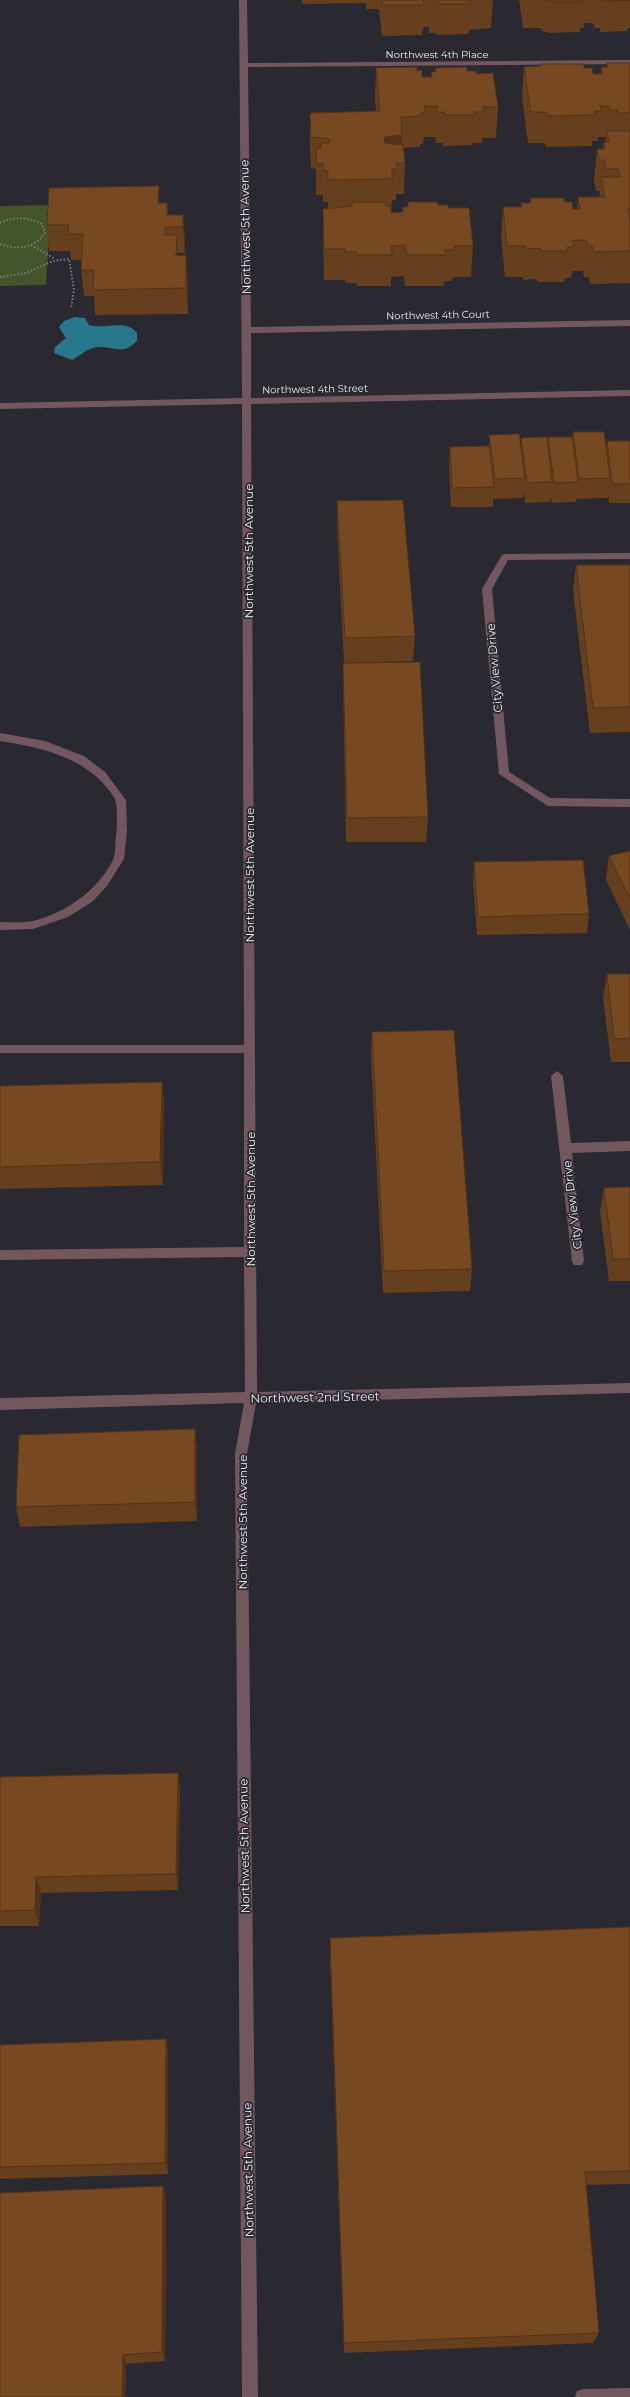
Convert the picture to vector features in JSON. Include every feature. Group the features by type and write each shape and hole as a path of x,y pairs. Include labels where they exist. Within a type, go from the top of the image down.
{"street":[{"name":"Northwest 5th Avenue","path":"243,0 247,402 250,1398 241,1454 250,2397"},
{"name":"Northwest 4th Place","path":"244,65 630,62"},
{"name":"Northwest 4th Court","path":"246,330 630,323"},
{"name":"Northwest 4th Street","path":"0,406 630,393"},
{"name":"City View Drive","path":"630,556 505,557 487,589 504,774 548,802 630,803"},
{"path":"0,737 41,744 80,758 101,775 121,800 122,831 119,859 103,883 88,899 64,914 33,926 0,926"},
{"path":"0,1049 249,1049"},
{"name":"City View Drive","path":"557,1076 578,1261"},
{"name":"City View Drive","path":"565,1148 630,1146"},
{"path":"0,1255 250,1252"},
{"name":"Northwest 2nd Street","path":"0,1404 630,1388"},
{"path":"583,2397 630,2396"}],"path":[{"path":"0,223 20,217 28,218 42,224 45,233 38,242 31,246 14,248 0,244"},
{"path":"31,246 41,249 55,259"},
{"path":"0,277 23,275 36,271 55,259 69,259 72,266 74,290 71,309"}],"green space":[{"path":"51,205 46,285 0,286 0,206"}],"water":[{"path":"75,317 85,318 89,325 127,326 137,333 137,341 132,346 123,349 95,347 72,360 54,353 55,347 66,338 59,327 64,321"}],"building":[{"path":"382,0 423,0 424,5 382,5"},
{"path":"430,0 470,0 470,4 438,4 438,2 431,2"},
{"path":"543,0 583,0 583,2 552,2"},
{"path":"603,0 630,0 603,1"},
{"path":"607,63 630,63 630,113 618,113 618,110 610,110 609,106 600,106 601,111 595,111 595,115 548,116 547,112 531,112 524,67 541,66 541,64 584,64 584,68 592,68 593,74 603,74 601,67 608,67"},
{"path":"417,67 417,71 422,70 422,77 432,77 431,72 436,72 435,68 466,67 467,71 476,71 477,74 493,73 498,107 483,107 483,112 474,112 475,115 444,115 444,112 437,112 437,106 424,106 425,113 421,113 421,116 401,117 402,135 384,137 385,143 403,145 405,163 396,163 397,169 392,169 392,179 328,180 328,171 324,171 323,164 316,164 316,148 321,148 321,143 329,143 329,139 311,137 310,113 380,111 376,68"},
{"path":"607,131 630,131 630,209 628,209 630,222 630,251 594,252 592,246 588,246 586,240 573,240 574,247 567,247 567,251 540,251 540,248 526,249 526,246 507,246 503,207 522,207 521,203 531,203 530,198 564,198 564,202 572,202 573,209 580,209 578,197 605,197 601,177 620,177 618,169 606,169 604,160 599,160 597,149 605,149 604,142 609,142"},
{"path":"159,186 158,203 167,203 167,215 183,215 183,227 165,227 165,235 177,235 176,256 186,255 186,288 93,290 94,270 81,270 83,234 68,234 69,225 47,225 49,188"},
{"path":"352,202 385,202 386,206 391,206 391,213 403,212 403,207 408,207 408,202 437,202 438,205 448,205 449,208 469,208 473,246 454,246 454,250 445,250 446,255 406,255 405,245 391,246 392,255 357,255 357,252 346,252 345,249 324,249 323,209 352,206"},
{"path":"573,432 604,432 610,478 579,479"},
{"path":"519,434 525,478 495,479 489,435"},
{"path":"547,437 552,482 527,483 521,438"},
{"path":"548,437 572,437 578,482 554,483"},
{"path":"607,441 630,441 630,484 612,484"},
{"path":"489,446 494,487 452,488 450,447"},
{"path":"403,500 415,636 345,638 337,501"},
{"path":"576,565 630,565 630,707 593,708"},
{"path":"420,662 428,817 347,818 343,663"},
{"path":"630,851 630,899 609,856"},
{"path":"583,860 589,914 478,917 474,862"},
{"path":"607,974 630,974 630,1038 614,1039"},
{"path":"454,1030 472,1269 384,1271 372,1032"},
{"path":"162,1082 160,1162 0,1167 0,1086"},
{"path":"630,1187 630,1259 613,1259 604,1188"},
{"path":"195,1429 195,1502 16,1507 19,1435"},
{"path":"178,1773 176,1874 36,1877 35,1910 0,1911 0,1777"},
{"path":"630,1927 630,2171 585,2172 599,2333 344,2343 330,1938"},
{"path":"166,2039 165,2163 0,2167 0,2045"},
{"path":"163,2186 162,2352 123,2355 122,2397 0,2397 0,2193"}]}
